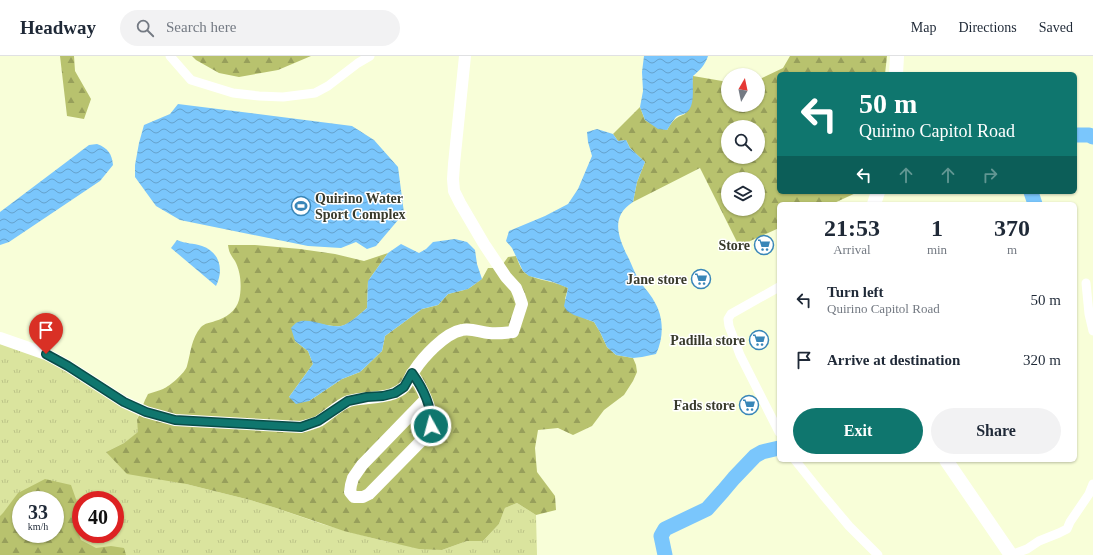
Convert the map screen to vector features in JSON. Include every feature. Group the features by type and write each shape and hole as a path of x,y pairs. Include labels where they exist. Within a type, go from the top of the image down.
{"main road":[{"path":"896,72 897,56"},
{"path":"947,462 1011,555"}],"street":[{"path":"170,56 191,80 232,93 283,97 315,93 328,86 358,63 370,56"},
{"path":"0,338 46,354 68,366 124,402 146,412 175,420 301,427 318,421 348,401 395,393 404,387 423,358 450,335 462,330 476,330 502,334 513,332 522,304 516,288 506,277 484,244 454,192 454,164 465,56"},
{"path":"1086,283 1089,314 1093,331"},
{"path":"777,288 728,317 728,326 740,355 777,428"},
{"path":"412,373 418,381 426,399 432,420 431,426 426,436 369,494 363,497 354,497 350,492 353,478 362,466 426,399"},
{"path":"797,462 849,526 878,555"},
{"path":"1011,555 1027,549 1039,541 1067,529 1093,484"}],"green space":[{"path":"60,56 74,56 75,71 91,99 84,119 67,116"},
{"path":"192,56 311,56 278,70 239,77 219,73 196,60"},
{"path":"790,56 887,56 885,72 777,72 777,194 854,194 836,202 777,202 777,229 739,246 724,216 765,216 765,172 721,172 721,210 700,168 633,202 637,182 645,162 630,148 626,140 618,141 613,134 640,107 645,120 667,130 674,120 685,114 693,76 721,81 721,112 765,112 765,77 783,68"},
{"path":"228,245 255,245 300,249 335,254 364,261 388,253 368,281 367,308 358,316 347,324 341,326 306,321 295,341 308,351 313,364 289,397 309,401 342,379 360,372 382,351 385,336 422,309 438,305 448,294 468,289 482,279 488,268 500,268 508,257 516,256 519,264 526,274 568,288 565,299 586,319 594,322 607,347 616,355 633,358 637,372 624,395 604,410 592,426 573,435 558,428 538,430 535,448 537,472 555,496 556,510 536,515 517,503 505,508 499,524 483,541 467,541 442,550 419,549 372,538 344,531 250,500 186,484 127,474 106,452 124,443 138,432 137,420 148,394 166,387 177,379 186,369 193,341 201,327 227,316 236,308 238,304 240,275"},
{"path":"0,338 46,354 140,409 137,420 139,432 124,443 106,452 186,484 250,500 322,524 393,543 442,550 467,541 483,541 499,524 505,508 517,503 536,515 537,555 0,555"},
{"path":"45,479 71,485 73,491 72,543 87,543 96,548 111,546 124,548 126,555 0,555 0,516 12,501 12,543 64,543 64,491 22,491"}],"water":[{"path":"644,56 708,56 702,67 693,76 693,98 691,107 686,113 676,117 667,130 658,129 645,120 640,107 643,91 642,72"},
{"path":"178,104 352,126 374,140 398,167 404,213 376,246 367,249 356,242 341,248 308,246 180,220 156,206 135,177 135,165 144,125 170,114"},
{"path":"597,129 613,134 618,141 626,140 630,148 645,162 637,182 633,202 621,214 618,229 622,244 635,273 652,298 660,314 662,334 656,354 633,358 616,355 607,347 594,322 567,311 564,306 568,288 553,282 529,276 523,271 512,248 506,241 509,231 545,216 568,204 578,189 592,156 587,132"},
{"path":"97,144 104,147 109,152 113,165 100,181 9,242 0,245 0,212 89,145"},
{"path":"455,239 467,242 475,250 477,264 482,279 468,289 448,294 438,305 422,309 385,336 382,351 360,372 342,379 309,401 296,404 289,397 313,364 308,351 295,341 291,328 297,322 308,321 330,326 341,326 347,323 367,308 368,281 388,253 401,244 419,253 433,242"},
{"path":"177,240 202,246 213,253 219,262 220,268 220,274 216,286 171,248"}],"waterway":[{"path":"1077,135 1089,135 1093,137"},
{"path":"1032,194 1034,202"},
{"path":"665,555 661,536 665,529 707,509 755,456 762,452 777,448"}],"place":[{"name":"Quirino Water Sport Complex","path":"301,206"},
{"name":"Store","path":"764,245"},
{"name":"Jane store","path":"701,279"},
{"name":"Padilla store","path":"759,340"},
{"name":"Fads store","path":"749,405"}],"route":[{"path":"46,354 107,390 124,402 146,412 175,420 301,427 318,421 348,401 395,393 404,387 412,373 418,381 429,406 432,420 431,426"}]}
